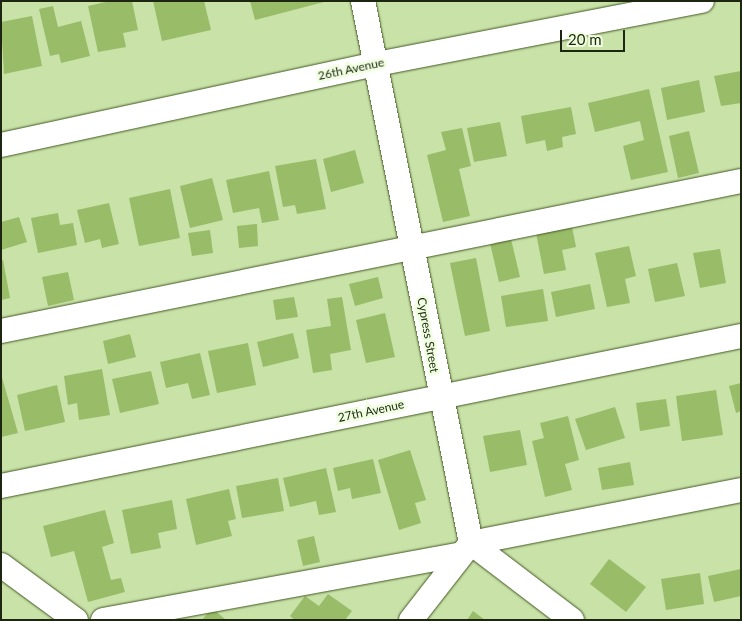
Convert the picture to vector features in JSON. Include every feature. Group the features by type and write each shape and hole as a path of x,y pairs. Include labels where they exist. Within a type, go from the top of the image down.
{"street":[{"name":"Cypress Street","path":"363,1 413,248 466,548"},
{"name":"26th Avenue","path":"1,145 377,64 702,1"},
{"path":"1,331 741,181"},
{"name":"27th Avenue","path":"1,486 741,336"},
{"path":"103,620 466,548 741,490"},
{"path":"411,620 466,548"},
{"path":"466,548 572,620"},
{"path":"1,565 76,620"}],"building":[{"path":"110,1 132,1 138,30 123,33 126,47 98,52 88,6"},
{"path":"153,1 204,1 211,30 162,41"},
{"path":"250,1 324,1 324,2 255,20"},
{"path":"53,6 58,27 81,21 90,56 61,63 59,54 50,56 39,9"},
{"path":"32,16 42,66 4,74 1,22"},
{"path":"741,71 741,103 721,106 714,76"},
{"path":"699,80 705,112 667,120 661,88"},
{"path":"649,89 668,172 631,180 623,146 644,140 640,121 595,132 588,103"},
{"path":"571,107 576,134 562,137 563,147 547,151 545,140 526,144 521,116"},
{"path":"500,122 507,156 474,162 467,128"},
{"path":"462,128 471,166 459,169 470,216 443,222 427,155 446,150 441,132"},
{"path":"689,131 699,173 678,178 669,136"},
{"path":"355,150 364,183 331,192 323,159"},
{"path":"316,159 326,209 297,214 295,205 283,207 275,166"},
{"path":"269,171 279,220 262,223 259,208 233,213 226,180"},
{"path":"212,178 223,220 190,228 180,186"},
{"path":"170,189 180,238 139,246 129,198"},
{"path":"109,203 119,244 102,248 100,239 85,243 77,210"},
{"path":"58,213 60,225 73,223 77,245 38,253 31,218"},
{"path":"19,217 27,242 1,250 1,222"},
{"path":"257,224 258,246 239,248 237,226"},
{"path":"572,227 576,247 562,250 566,270 544,274 536,233"},
{"path":"210,230 213,253 192,256 188,233"},
{"path":"511,239 520,277 499,282 490,243"},
{"path":"629,246 636,276 625,279 630,303 607,307 595,253"},
{"path":"720,249 726,283 700,288 693,253"},
{"path":"476,258 490,331 465,336 450,263"},
{"path":"3,260 10,298 1,300 1,261"},
{"path":"677,263 685,296 655,302 648,269"},
{"path":"68,272 74,300 48,306 42,277"},
{"path":"378,277 383,298 355,306 349,284"},
{"path":"590,284 595,309 556,317 551,292"},
{"path":"543,289 548,321 506,327 501,296"},
{"path":"294,297 298,317 276,320 273,300"},
{"path":"342,297 351,350 330,354 332,370 313,373 306,330 331,326 327,299"},
{"path":"385,313 395,357 366,363 356,320"},
{"path":"293,333 299,358 263,367 257,342"},
{"path":"130,334 136,357 108,364 103,341"},
{"path":"248,343 256,385 217,393 208,351"},
{"path":"200,353 210,395 192,399 188,383 166,388 160,362"},
{"path":"102,369 110,415 79,420 77,403 68,405 64,376"},
{"path":"151,371 159,404 120,413 112,379"},
{"path":"1,374 18,433 1,437"},
{"path":"741,383 741,411 736,413 729,386"},
{"path":"57,385 65,422 25,431 17,395"},
{"path":"716,390 723,435 682,441 676,396"},
{"path":"666,399 670,426 640,431 636,403"},
{"path":"615,407 625,438 586,450 575,419"},
{"path":"568,416 579,460 565,464 572,490 545,497 532,441 544,438 540,423"},
{"path":"520,430 527,465 490,472 483,436"},
{"path":"410,450 426,500 415,503 421,523 399,530 378,460"},
{"path":"373,459 381,493 352,499 350,488 338,491 333,468"},
{"path":"630,462 634,485 602,490 598,468"},
{"path":"326,468 336,512 319,515 316,501 290,507 283,478"},
{"path":"278,478 284,511 242,518 236,486"},
{"path":"229,489 236,519 228,521 232,536 196,545 186,499"},
{"path":"172,500 177,529 158,533 161,548 131,554 122,510"},
{"path":"105,510 114,543 102,547 111,580 121,578 125,592 88,602 74,551 51,557 43,526"},
{"path":"314,536 320,562 303,566 297,540"},
{"path":"609,559 646,587 626,612 590,584"},
{"path":"741,569 741,596 714,602 708,576"},
{"path":"700,573 704,604 666,610 661,579"},
{"path":"328,594 352,611 345,620 295,620 290,616 305,596 319,606"},
{"path":"212,608 226,620 202,620"},
{"path":"473,611 485,620 467,620"}]}
